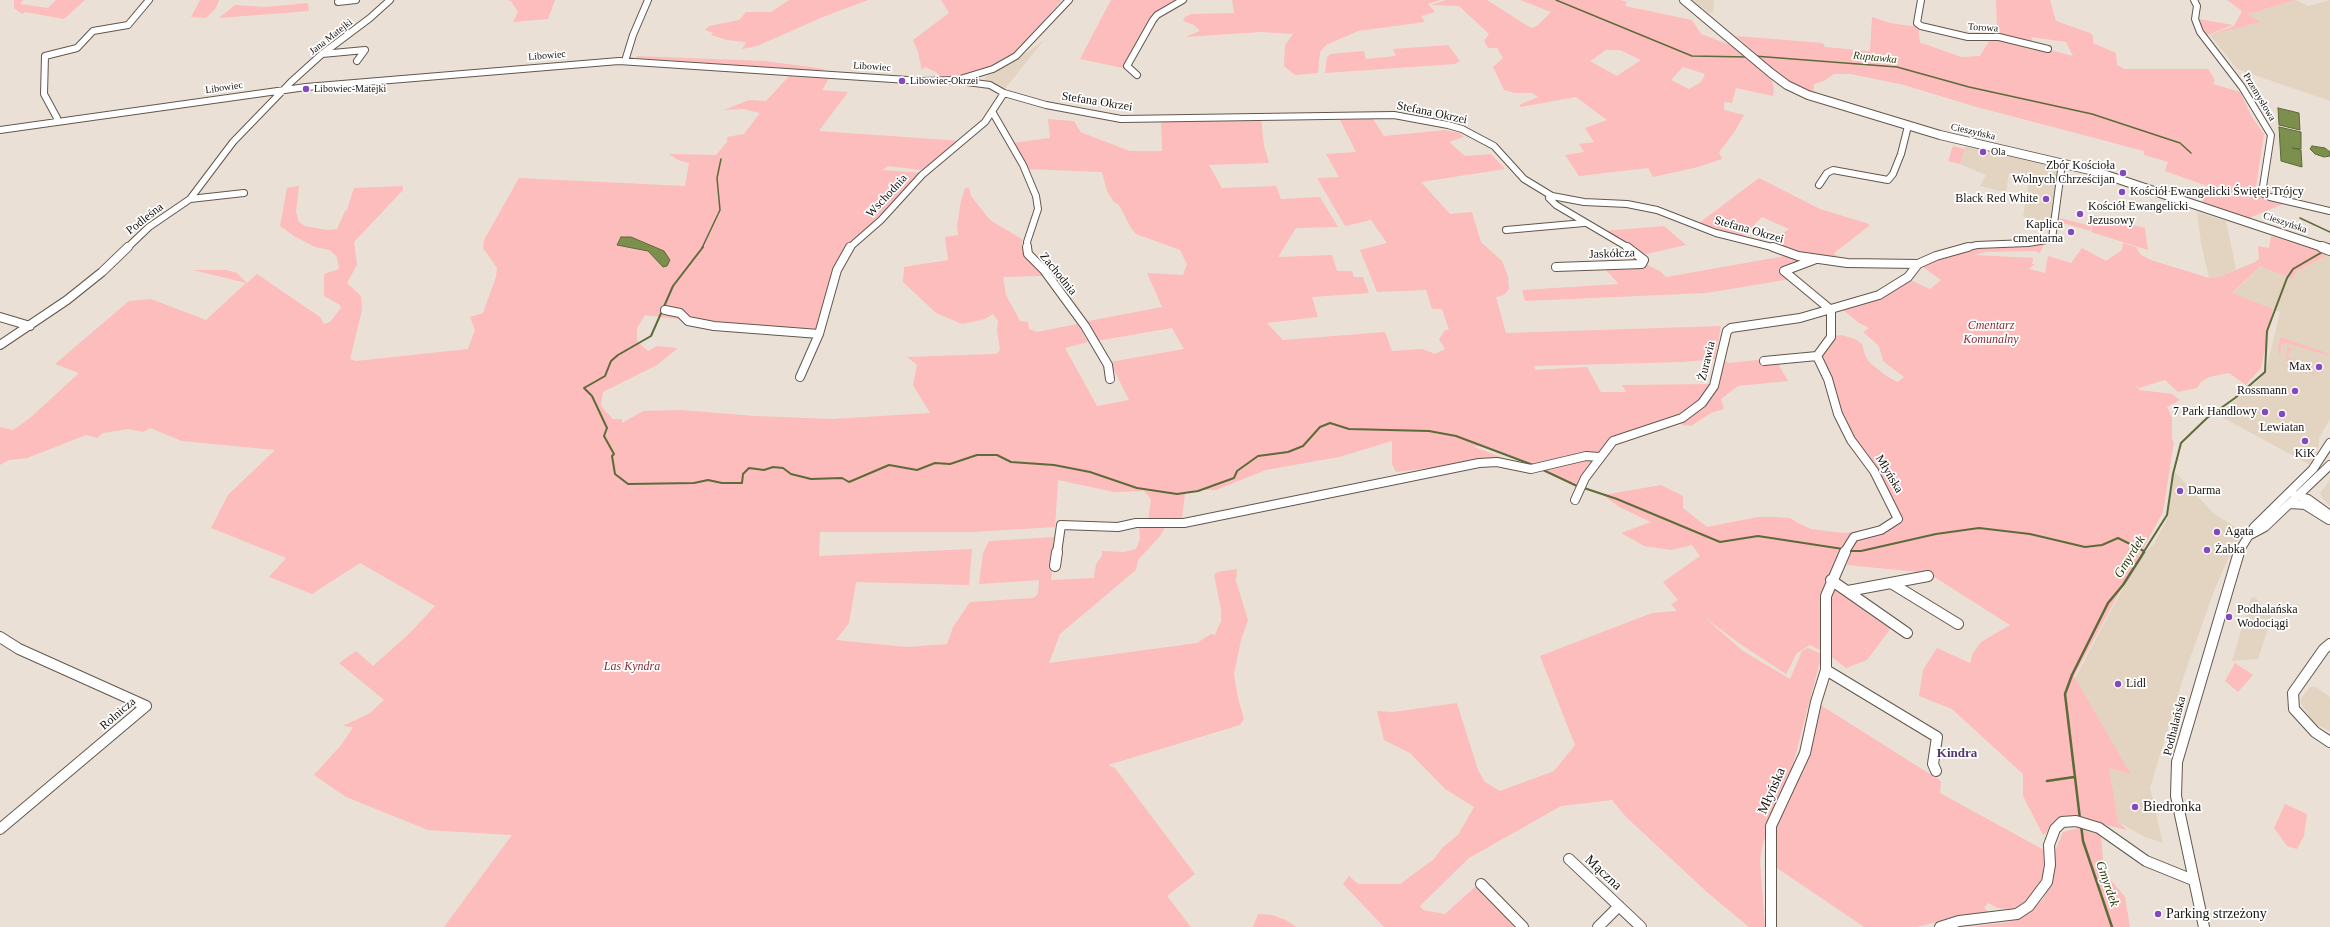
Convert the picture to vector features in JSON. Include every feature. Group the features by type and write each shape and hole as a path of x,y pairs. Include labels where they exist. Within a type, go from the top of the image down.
{"main road":[{"name":"Cieszyńska","path":"1684,0 1780,80 1797,90 1908,126 2062,163 2109,176 2330,250"}],"street":[{"path":"56,122 57,118 44,94 45,56 77,48 93,31 128,25 150,0"},
{"path":"338,2 356,0"},
{"name":"Jana Matejki","path":"285,90 322,54 370,18 390,0"},
{"path":"625,61 633,35 648,0"},
{"name":"Libowiec","path":"1,128 56,122 285,90 385,79 625,61 923,81 962,79 993,70 1016,56 1069,0"},
{"path":"1137,75 1127,66 1153,20 1157,14 1183,0"},
{"name":"Torowa","path":"1921,0 1917,23 1921,26 1968,37 1999,37 2048,49"},
{"name":"Przemysłowa","path":"2194,0 2197,6 2195,19 2200,32 2242,87 2271,135 2262,193 2270,197 2330,211"},
{"path":"322,54 365,50 357,60"},
{"name":"Stefana Okrzei","path":"962,79 967,82 995,87 1004,93 1046,105 1128,119 1384,115 1406,117 1462,129 1486,140 1494,146 1533,186 1552,196 1584,202 1627,204 1657,210 1716,233 1760,243 1798,256 1847,263 1918,264 1936,256 1977,245 2028,243 2052,239 2054,236 2062,163"},
{"name":"Podleśna","path":"0,345 30,326 102,272 150,227 190,199 233,142 285,90"},
{"name":"Wschodnia","path":"800,377 819,334 838,270 850,247 881,220 909,187 967,140 993,113 1004,93"},
{"name":"Zachodnia","path":"993,113 1023,165 1036,196 1038,209 1026,242 1028,254 1044,270 1085,326 1108,365 1110,379"},
{"path":"1819,185 1827,173 1833,170 1888,180 1893,174 1901,154 1908,126"},
{"path":"190,199 244,192"},
{"name":"Jaskółcza","path":"1552,196 1549,198 1556,205 1638,254 1644,262 1642,264 1556,267"},
{"path":"1506,230 1584,223"},
{"path":"1764,361 1817,356 1831,337 1831,310 1784,271 1816,259"},
{"name":"Stefana Okrzei","path":"1831,310 1880,295 1908,277 1918,264"},
{"path":"665,310 680,313 688,321 714,326 819,334"},
{"name":"Żurawia","path":"1575,500 1585,478 1613,440 1682,418 1702,403 1714,386 1727,331 1731,328 1800,318 1831,310"},
{"path":"0,317 30,326"},
{"name":"Młyńska","path":"1771,927 1772,826 1805,753 1816,702 1826,670 1826,596 1831,580 1854,537 1881,530 1896,522 1898,519 1874,471 1852,440 1838,414 1828,380 1817,356"},
{"name":"Podhalańska","path":"2204,927 2176,796 2177,762 2202,669 2238,553 2254,527 2317,465 2330,443"},
{"path":"1055,566 1061,525 1118,527 1136,523 1184,523 1479,463 1497,462 1531,469 1559,461 1586,456 1599,458"},
{"path":"2247,537 2265,527 2330,465"},
{"path":"2309,485 2309,491 2318,505"},
{"path":"2295,487 2298,496 2305,505 2330,521"},
{"path":"2286,495 2298,496 2318,505 2330,515"},
{"path":"2290,504 2305,505"},
{"path":"1848,591 1928,576"},
{"path":"1831,580 1907,633"},
{"path":"1891,583 1958,624"},
{"name":"Rolnicza","path":"0,638 19,649 146,706 0,828"},
{"path":"2330,644 2324,649 2293,693 2294,709 2315,732 2330,742"},
{"path":"1826,670 1937,737 1933,764 1936,771"},
{"path":"1940,927 1959,921 2016,914 2029,906 2039,895 2047,882 2050,865 2049,845 2055,829 2062,822 2076,821 2088,823 2110,835 2146,861 2193,880"},
{"name":"Mączna","path":"1569,859 1641,927"},
{"path":"1481,884 1523,927"},
{"name":"Mączna","path":"1598,927 1619,906"}],"shaded area":[{"path":"1692,0 1714,0 1713,12 1709,13"},
{"path":"2296,0 2308,6 2330,0 2330,101 2237,69 2210,35 2259,22 2248,14"},
{"path":"1044,40 1004,90 986,84 985,77 1014,62"},
{"path":"2278,108 2299,113 2300,130 2279,125"},
{"path":"2279,127 2301,132 2301,149 2292,148 2301,150 2302,167 2281,161"},
{"path":"1966,145 2053,165 2057,168 2052,225 2023,217 2029,181 2009,173 2006,192 1980,186 1986,175 1960,164"},
{"path":"2312,146 2325,148 2330,152 2330,156 2324,157 2315,154 2310,149"},
{"path":"2197,212 2226,221 2236,269 2219,277 2209,278 2201,243"},
{"path":"621,237 631,237 664,251 670,260 667,266 663,267 648,251 617,245"},
{"path":"2330,254 2330,419 2319,438 2319,445 2310,465 2218,415 2258,381 2266,370 2280,312 2232,294 2260,266 2292,279 2297,271"},
{"path":"2174,471 2213,513 2242,531 2214,591 2184,675 2150,788 2163,843 2143,836 2118,822 2108,768 2130,775 2075,678 2135,566 2141,556 2154,544 2168,517"},
{"path":"2330,480 2330,506 2323,499 2320,493"},
{"path":"2255,597 2272,617 2258,659 2232,661 2251,598"},
{"path":"2310,687 2316,687 2330,697 2330,731 2315,724 2301,704 2301,699"}],"green space":[{"path":"14,0 23,0 20,4 48,8 56,0 85,0 64,19 25,12 22,14 14,8"},
{"path":"200,0 219,0 216,8 206,18 191,17"},
{"path":"507,0 555,0 548,19 513,22 518,12 511,1"},
{"path":"789,0 868,0 823,17 757,46 742,49 746,42 727,40 711,35 713,33 705,30 709,26 739,20 746,12 771,12"},
{"path":"941,0 1062,0 1021,47 1004,61 982,72 959,77 941,78 936,72 925,67 922,70 918,52 913,40 949,13"},
{"path":"1111,0 1179,0 1173,5 1158,11 1123,68 1080,59"},
{"path":"1232,0 1440,0 1428,4 1435,12 1421,16 1425,22 1358,31 1326,45 1320,52 1318,73 1295,75 1284,66 1285,45 1293,34 1261,32 1185,37 1200,31 1194,25 1183,21 1185,17 1191,14 1234,13"},
{"path":"1446,0 1487,0 1531,28 1537,26 1551,12 1520,0 1620,0 1627,2 1625,6 1692,20 1701,34 1733,46 1772,81 1774,88 1773,96 1736,88 1732,103 1724,102 1724,110 1744,115 1733,134 1719,152 1722,159 1698,167 1653,177 1648,168 1579,176 1565,155 1584,152 1579,144 1594,142 1585,128 1607,120 1576,97 1521,107 1519,105 1538,97 1532,93 1515,93 1504,90 1493,67 1503,58 1497,48 1488,48 1484,41 1489,34 1459,6 1431,5","holes":["1606,50 1620,50 1641,60 1617,76 1590,61","1683,67 1705,74 1701,82 1689,89 1671,80"]},
{"path":"1996,0 2050,0 2056,21 2090,33 2093,36 2093,43 2116,53 2117,65 2125,69 2208,69 2215,80 2213,84 2240,92 2252,117 2264,134 2255,193 2286,203 2249,218 2202,203 2207,186 2165,171 2168,162 2144,155 2144,151 1973,106 1904,85 1851,74 1834,74 1824,81 1814,84 1813,93 1784,79 1736,36 1823,43 1825,47 1870,51 1872,17 1890,23 1918,27 1920,42 1923,46 1922,43 1961,57 1980,56 1997,28","holes":["2031,37 2066,42 2073,56 2034,46"]},
{"path":"2227,0 2296,0 2248,14 2260,22 2210,35 2234,26 2242,11"},
{"path":"308,3 309,11 219,18 235,5 265,7"},
{"path":"2199,19 2233,25 2205,36"},
{"path":"1448,45 1460,61 1455,64 1325,73 1327,57 1330,54 1364,51 1366,59 1396,56 1393,49"},
{"path":"637,56 764,61 826,69 818,71 636,58"},
{"name":"Las Kyndra","path":"790,75 829,78 822,90 848,92 819,131 962,141 922,170 888,166 883,170 921,173 846,250 816,336 645,315 637,328 637,341 648,351 657,346 678,348 657,365 603,392 601,406 613,419 622,419 622,423 643,411 681,410 754,416 832,419 930,413 913,385 917,365 907,357 993,354 998,353 1000,349 997,330 998,321 993,314 985,319 962,324 936,313 903,282 904,267 948,260 945,237 958,235 957,226 961,201 965,188 969,188 971,196 990,220 1022,239 1022,247 1027,259 1043,276 1003,277 1006,295 1020,321 1028,322 1029,329 1037,332 1077,324 1088,342 1065,348 1097,406 1129,400 1110,362 1184,349 1172,328 1096,341 1083,322 1162,307 1147,273 1183,275 1187,264 1180,250 1136,234 1131,228 1119,205 1114,202 1107,191 1102,172 1026,169 1012,143 1050,138 1048,119 1074,121 1080,131 1078,137 1080,132 1130,151 1162,151 1161,122 1261,118 1264,146 1269,163 1209,165 1222,188 1276,186 1281,199 1320,197 1338,227 1296,228 1278,257 1332,255 1337,271 1352,271 1354,277 1363,277 1369,293 1312,297 1318,317 1267,323 1283,340 1385,332 1392,351 1423,349 1435,354 1445,349 1439,339 1445,330 1449,330 1442,309 1432,309 1426,290 1377,292 1360,250 1387,243 1371,220 1345,226 1317,178 1339,177 1326,154 1356,152 1340,120 1373,119 1384,136 1445,130 1460,133 1464,137 1449,142 1465,156 1491,154 1505,169 1421,182 1450,214 1472,212 1481,242 1502,261 1508,276 1509,289 1504,295 1496,297 1506,333 1721,326 1715,359 1683,362 1534,366 1535,370 1587,367 1601,392 1626,392 1622,385 1710,384 1701,404 1682,414 1619,439 1578,487 1509,456 1485,447 1472,446 1506,459 1396,472 1392,464 1392,441 1339,457 1266,470 1216,490 1196,490 1185,493 1182,519 1166,526 1160,536 1138,560 1136,570 1060,634 1049,663 1197,643 1211,634 1215,635 1221,621 1221,609 1214,575 1217,572 1237,569 1236,581 1248,620 1241,640 1234,674 1238,698 1244,719 1240,725 1108,765 1115,768 1195,874 1167,896 1191,927 444,927 512,835 428,830 346,797 314,775 342,744 353,727 343,726 370,713 384,700 339,663 356,651 373,666 410,633 435,606 360,563 312,594 269,577 286,558 211,528 228,495 275,450 182,441 150,428 143,432 128,429 103,433 97,438 86,435 27,458 9,460 0,465 0,427 13,430 30,418 79,373 55,364 129,301 151,299 206,320 246,283 193,270 226,270 237,273 247,283 257,274 320,317 324,324 330,322 341,308 340,305 324,296 324,274 339,269 337,257 330,250 315,247 294,236 280,226 287,188 299,186 296,212 299,222 305,226 327,230 337,229 345,211 347,210 354,188 403,186 403,190 354,242 357,265 347,283 361,296 362,310 350,359 356,361 468,349 475,330 470,317 483,313 496,277 497,268 483,248 484,240 519,178 685,186 689,163 678,160 669,154 716,155 727,142 727,137 744,134 760,113 743,109 724,110 749,100 766,101","holes":["1058,480 1114,492 1144,491 1151,499 1148,521 1139,525 1140,539 1136,549 1124,552 1102,551 1102,556 1096,564 1094,578 1051,580 1055,537 989,541 983,553 979,584 1039,580 1038,594 1033,598 970,602 953,627 947,644 907,647 836,640 849,623 856,582 969,585 972,549 819,556 820,532 973,532 1055,527"]},
{"path":"1953,146 1965,149 1960,164 1948,161"},
{"path":"1759,178 1820,209 1869,224 1869,226 1834,253 1839,258 1798,255 1770,243 1789,229 1762,217 1742,237 1699,223"},
{"path":"2094,215 2145,228 2148,250 2091,232"},
{"path":"2060,218 2091,226 2090,231 2060,222"},
{"path":"1664,226 1686,245 1642,255 1603,231"},
{"name":"Cmentarz Komunalny","path":"2271,236 2330,254 2297,271 2292,279 2260,266 2232,293 2273,309 2261,368 2246,385 2229,373 2209,377 2201,382 2197,388 2178,392 2165,380 2139,388 2134,385 2140,390 2172,394 2180,400 2167,407 2172,418 2172,439 2174,442 2163,512 2074,676 2131,775 2109,768 2118,822 2127,830 2085,820 2050,830 2043,835 2023,796 2023,774 1952,709 1919,696 1923,670 1937,648 1970,663 1973,653 1981,642 2010,625 1928,573 1847,565 1855,540 1874,535 1895,517 1848,432 1825,366 1822,356 1823,352 1833,336 1841,335 1855,339 1862,344 1869,362 1885,375 1897,382 1904,377 1883,361 1879,346 1863,332 1869,328 1859,323 1842,309 1908,279 1930,289 1941,280 1920,265 1936,258 1986,246 2044,243 2040,253 2035,251 1986,252 1975,255 2033,258 2032,264 2035,264 2029,269 2045,273 2048,256 2071,263 2082,248 2106,261 2122,250 2123,243 2136,247 2141,255 2151,260 2209,278 2219,277 2255,262 2259,259 2258,246 2269,248"},
{"path":"1785,256 1802,261 1780,270 1787,279 1785,280 1706,293 1525,301 1522,290 1619,284 1603,267 1647,265 1660,271 1666,277"},
{"path":"2281,337 2324,352 2330,356 2286,343 2281,345 2280,357 2278,347"},
{"path":"2287,347 2296,350 2290,350 2287,358 2292,359 2299,366 2330,381 2288,363 2286,360"},
{"path":"1724,360 1729,363 1758,360 1761,364 1777,362 1788,381 1738,386 1721,399 1724,409 1711,413 1691,426 1682,425 1678,421 1719,388"},
{"path":"1661,485 1683,496 1683,508 1707,527 1758,517 1775,517 1790,518 1811,529 1834,532 1845,533 1877,528 1845,541 1827,579 1891,628 1867,660 1846,668 1828,654 1810,645 1797,653 1786,674 1740,644 1703,616 1743,651 1790,679 1802,651 1808,648 1822,654 1793,764 1763,843 1760,860 1765,927 1749,927 1708,893 1626,817 1612,800 1561,806 1469,858 1420,906 1423,910 1445,914 1476,886 1515,926 1514,927 1384,927 1343,884 1349,876 1358,884 1400,884 1434,859 1442,848 1458,835 1474,807 1445,789 1410,753 1384,740 1377,711 1393,712 1457,703 1478,770 1485,782 1500,791 1554,771 1575,745 1540,656 1652,613 1677,611 1671,604 1678,600 1663,582 1700,556 1692,545 1671,550 1644,546 1621,533 1651,522 1619,507 1603,495"},
{"path":"2235,663 2253,675 2238,692 2225,681"},
{"path":"1819,704 1941,781 1940,793 2044,850 2043,874 2036,893 2027,902 2013,910 1998,908 1988,903 1984,908 1989,912 1987,915 1941,921 1917,927 1864,927 1774,866 1777,824"},
{"path":"2285,804 2307,814 2304,836 2297,849 2287,846 2274,828"},
{"path":"2078,828 2101,835 2104,872 2125,897 2130,927 1970,927 2009,922 2032,910 2043,899 2051,880 2055,851 2063,832"},
{"path":"1258,914 1272,915 1286,920 1297,927 1253,927"}],"waterway":[{"name":"Ruptawka","path":"1556,0 1692,56 1748,57"},
{"name":"Ruptawka","path":"1754,56 1897,67 1969,87 2092,114 2180,143 2191,153"},
{"path":"702,248 720,210 717,178 721,159"},
{"name":"Ruptawka","path":"2300,218 2330,232"},
{"path":"703,247 673,286 651,336 618,355 611,361 605,376 584,388 592,396 607,428 604,436 614,454 612,456 615,474 628,484 694,483 708,480 722,483 742,483 743,474 749,468 764,470 773,467 783,468 791,474 811,479 842,478 849,482 889,465 917,470 935,463 950,464 977,455 997,455 1011,462 1054,465 1090,472 1137,488 1177,494 1198,491 1234,478 1237,471 1258,456 1288,452 1303,446 1320,427 1330,423 1349,429 1429,431 1456,436 1533,465"},
{"name":"Gmyrdek","path":"2143,553 2167,515 2173,474 2181,443 2207,418 2235,398 2265,372 2267,331 2287,278 2293,269 2324,251"},
{"path":"1541,469 1577,486"},
{"path":"1584,488 1617,499 1720,542 1758,536 1843,549"},
{"path":"1850,551 1861,551 1936,534 1979,528 2030,534 2085,547 2102,545 2118,538 2144,551"},
{"name":"Gmyrdek","path":"2080,819 2065,694 2072,675 2108,603 2123,585 2144,552"},
{"path":"2047,781 2074,777"},
{"name":"Gmyrdek","path":"2081,825 2083,841 2112,927"}],"place":[{"name":"Libowiec-Okrzei","path":"902,81"},
{"name":"Libowiec-Matejki","path":"306,89"},
{"name":"Ola","path":"1983,152"},
{"name":"Zbór Kościoła Wolnych Chrześcijan","path":"2123,173"},
{"name":"Kościół Ewangelicki Świętej Trójcy","path":"2122,192"},
{"name":"Black Red White","path":"2046,199"},
{"name":"Kościół Ewangelicki Jezusowy","path":"2080,214"},
{"name":"Kaplica cmentarna","path":"2071,232"},
{"name":"Max","path":"2319,367"},
{"name":"Rossmann","path":"2295,391"},
{"name":"7 Park Handlowy","path":"2265,412"},
{"name":"Lewiatan","path":"2282,414"},
{"name":"KiK","path":"2305,441"},
{"name":"Darma","path":"2180,491"},
{"name":"Agata","path":"2217,532"},
{"name":"Żabka","path":"2207,550"},
{"name":"Podhalańska Wodociągi","path":"2229,617"},
{"name":"Lidl","path":"2118,684"},
{"name":"Biedronka","path":"2135,807"},
{"name":"Parking strzeżony","path":"2158,914"}],"district":[{"name":"Kindra","path":"1957,754"}]}
